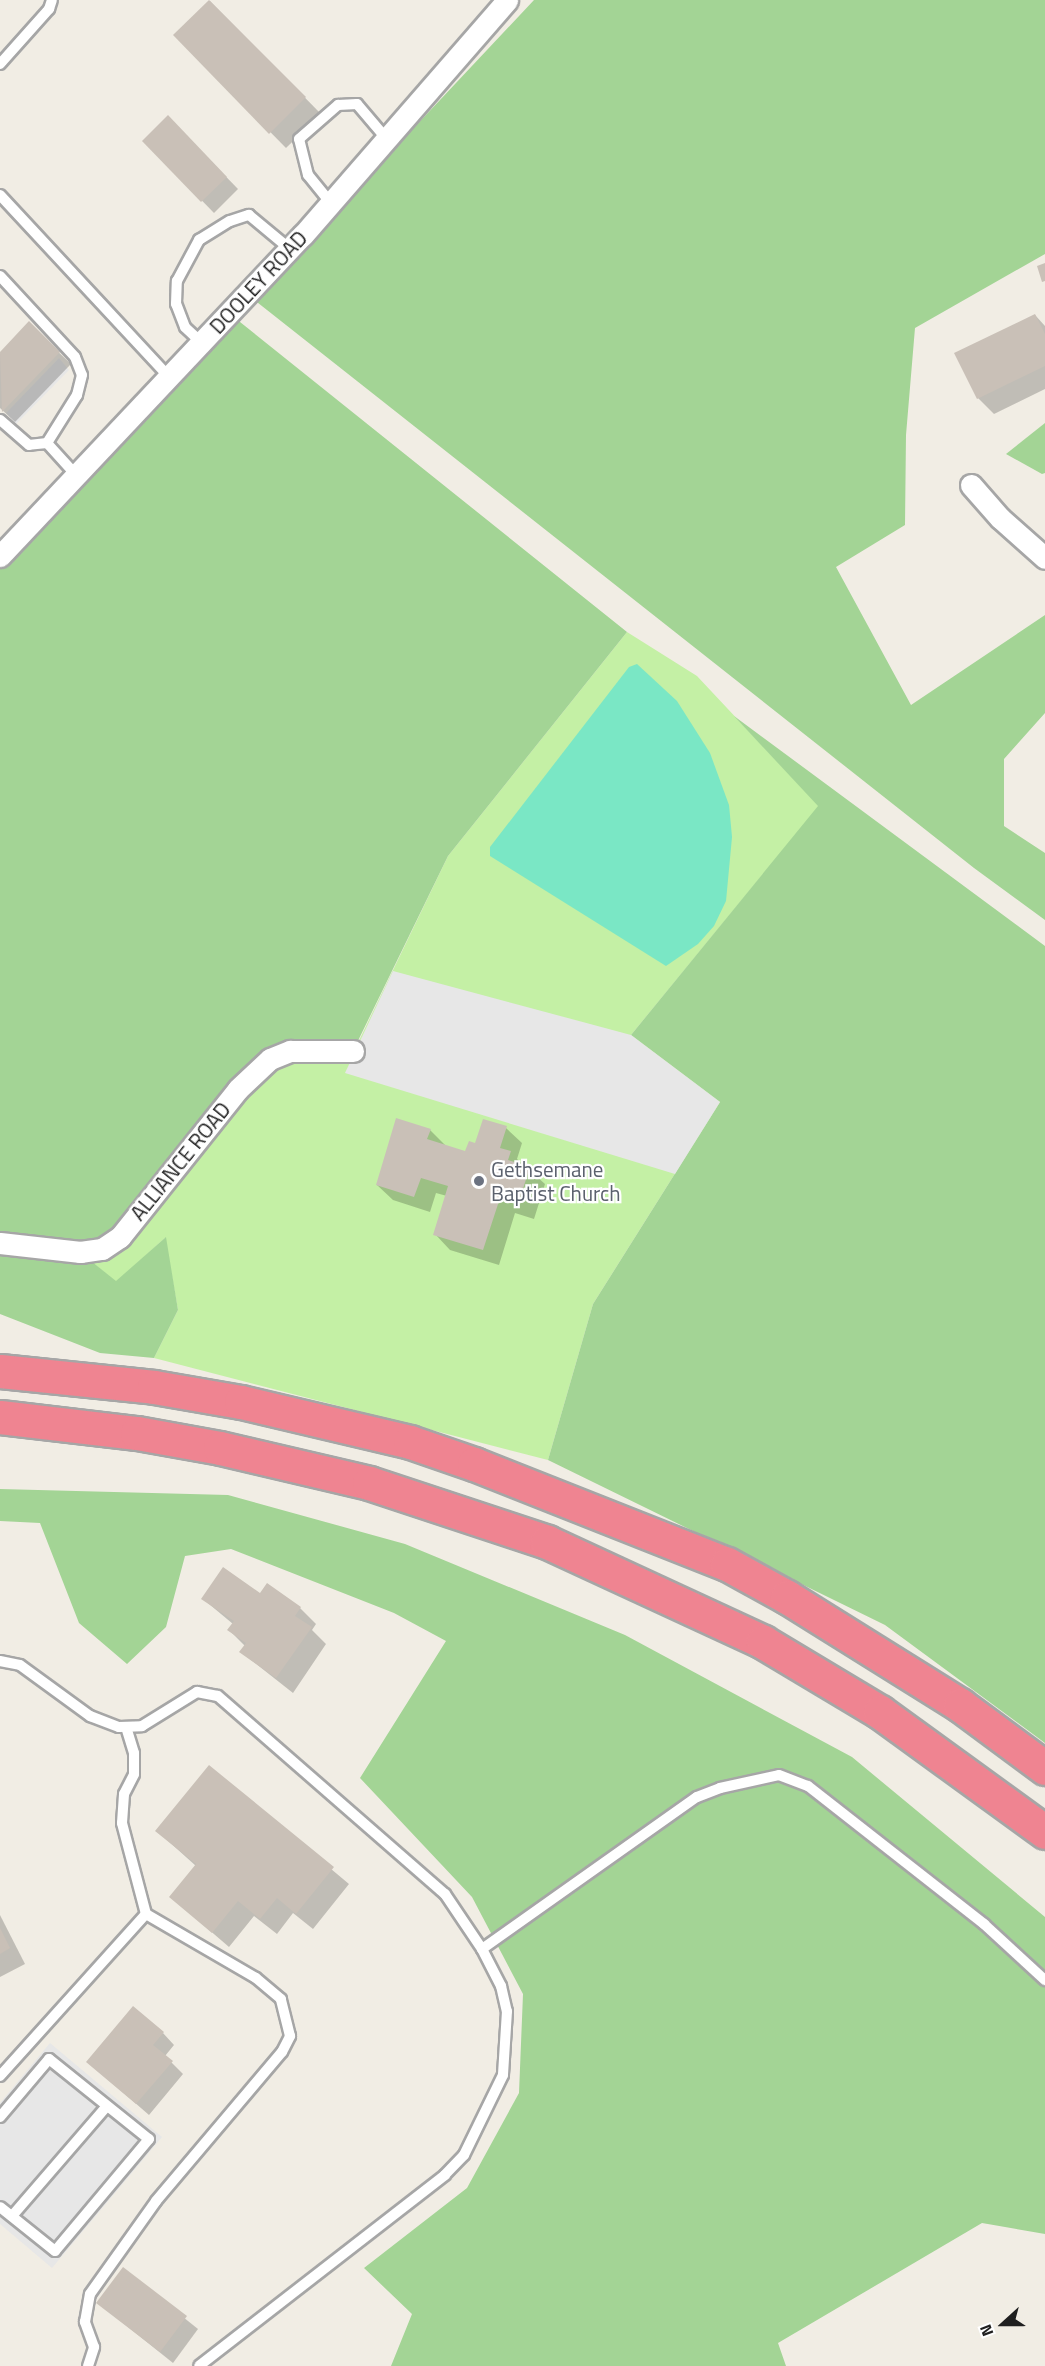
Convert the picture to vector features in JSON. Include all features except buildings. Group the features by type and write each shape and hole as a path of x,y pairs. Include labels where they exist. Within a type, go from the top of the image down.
{"highway":[{"path":"0,1371 154,1387 241,1402 410,1442 474,1464 727,1564 787,1597 960,1705 1045,1768"},
{"path":"0,1418 136,1433 220,1448 369,1483 547,1542 763,1642 880,1712 1045,1832"}],"street":[{"name":"DOOLEY ROAD","path":"0,556 290,249 502,2"},
{"path":"972,485 1000,518 1045,558"},
{"name":"ALLIANCE ROAD","path":"0,1243 80,1252 102,1249 120,1237 238,1089 270,1059 290,1051 354,1051"}],"lane":[{"path":"0,64 49,9 52,0"},
{"path":"330,202 308,175 299,139 338,105 357,104 386,137"},
{"path":"0,195 170,378"},
{"path":"202,344 185,327 176,304 177,281 199,240 249,214 290,249"},
{"path":"0,276 75,357 82,375 77,395 46,443"},
{"path":"0,420 29,445 46,443"},
{"path":"46,443 77,476"},
{"path":"0,1661 20,1665 90,1716 126,1727 142,1726 197,1692 218,1696 445,1894 482,1949 501,1986 507,2011 503,2075 464,2155 436,2182 199,2366"},
{"path":"88,2366 94,2347 85,2322 90,2294 156,2201 282,2052 290,2036 280,1999 256,1977 146,1914 122,1823 124,1794 134,1774 134,1753 126,1727"},
{"path":"482,1949 697,1797 720,1788 778,1775 808,1786 984,1924 1045,1980"},
{"path":"0,2076 146,1914"},
{"path":"0,2117 49,2060 149,2139 55,2251 0,2207"},
{"path":"12,2216 107,2106"}],"green space":[{"path":"534,0 1045,0 1045,254 915,328 906,435 905,525 836,567 911,705 1045,615 1045,713 1004,759 1004,826 1045,853 1045,920 974,868 253,299"},
{"path":"235,318 627,632 448,856 353,1051 270,1059 133,1219 81,1253 116,1281 166,1237 178,1310 154,1358 100,1353 0,1314 0,567"},
{"path":"1045,423 1045,473 1042,474 1006,454"},
{"path":"627,632 697,676 819,806 631,1035 720,1102 593,1304 548,1460 154,1358 178,1310 165,1238 116,1282 80,1252 270,1059 354,1051 448,856"},
{"path":"637,664 677,701 710,753 729,805 732,837 726,901 714,926 698,944 666,966 490,856 490,847 629,667"},
{"path":"734,716 1045,946 1045,1743 885,1625 548,1460 593,1304 720,1102 631,1035 818,806"},
{"path":"0,1489 228,1495 405,1544 625,1635 852,1757 1045,1917 1045,2234 982,2223 778,2343 786,2366 391,2366 412,2314 364,2268 467,2188 519,2093 523,1994 472,1897 360,1778 446,1641 394,1613 231,1549 185,1556 166,1627 127,1664 79,1623 40,1523 0,1521"}],"shaded area":[{"path":"59,358 69,370 16,424 6,413"},
{"path":"393,971 631,1035 720,1102 675,1174 345,1073"},
{"path":"50,2043 162,2137 52,2268 0,2224 0,2103"}],"place":[{"name":"Gethsemane Baptist Church","path":"479,1181"}]}
